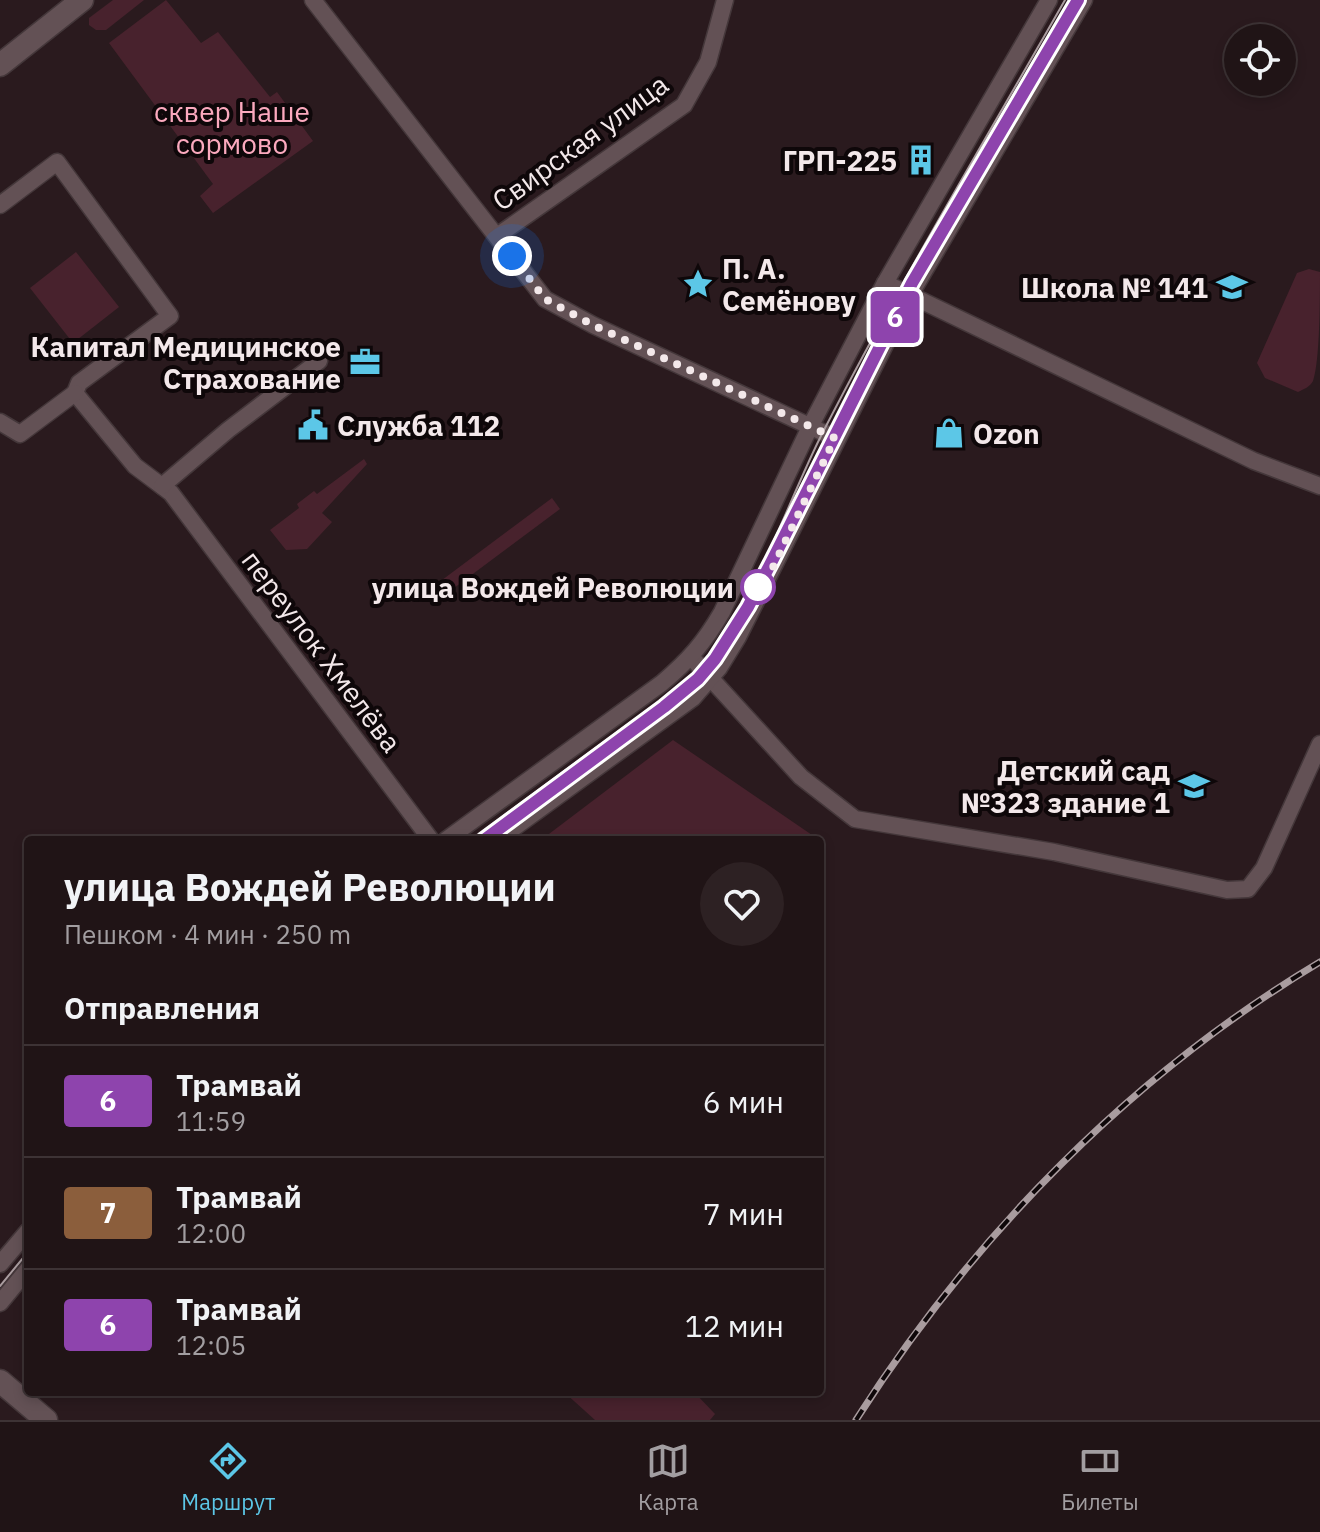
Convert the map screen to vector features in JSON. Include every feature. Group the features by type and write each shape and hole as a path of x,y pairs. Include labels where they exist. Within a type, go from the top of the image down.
{"main road":[{"path":"0,65 82,0"},
{"path":"0,1381 46,1420"}],"street":[{"path":"313,0 545,299 593,325 835,438"},
{"name":"Свирская улица","path":"497,236 684,105 708,62 725,0"},
{"path":"452,836 692,658 722,612 810,427 885,283 1049,0"},
{"path":"503,836 693,698 709,680 738,637 835,438 910,295 1084,0"},
{"path":"0,205 57,162 170,316 79,383 75,393 20,434 0,422"},
{"path":"885,283 1254,461 1320,486"},
{"path":"167,490 228,430 319,361"},
{"name":"переулок Хмелёва","path":"75,393 135,466 167,490 428,836"},
{"path":"692,658 801,777 855,819 1054,852 1227,890 1248,889 1264,868 1320,744"},
{"path":"0,1264 24,1236"},
{"path":"0,1303 24,1274"}],"green space":[{"path":"113,0 144,0 106,30 96,30 89,25 89,18"},
{"name":"сквер Наше сормово","path":"166,0 201,43 218,32 270,97 277,92 313,141 213,213 200,196 213,184 109,43"},
{"path":"76,252 119,307 73,343 30,288"},
{"path":"1309,269 1320,272 1317,359 1313,381 1298,392 1265,378 1257,363 1297,273"},
{"path":"364,459 367,464 322,513 332,522 307,549 286,550 270,530 299,508 297,504 314,491 317,494"},
{"path":"552,498 560,509 446,594 438,583"},
{"path":"673,740 812,835 811,836 546,836"},
{"path":"568,1396 698,1396 715,1414 710,1420 595,1420"}],"tram line":[{"path":"475,836 679,687 704,662 725,633 745,601 824,430 882,321 1065,0"},
{"name":"6","path":"489,836 664,707 698,679 715,659 748,607 912,283 1078,0"},
{"path":"798,511 872,364"},
{"path":"0,1286 24,1257"}],"railway":[{"path":"856,1420 952,1286 1061,1164 1184,1055 1320,962"}],"place":[{"name":"ГРП-225","path":"921,160"},
{"name":"П. А. Семёнову","path":"698,284"},
{"name":"Школа № 141","path":"1232,287"},
{"name":"Капитал Медицинское Страхование","path":"365,362"},
{"name":"Служба 112","path":"313,425"},
{"name":"Ozon","path":"949,433"},
{"name":"улица Вождей Революции","path":"758,587"},
{"name":"Детский сад №323 здание 1","path":"1194,786"}],"route":[{"path":"512,256 545,299 593,325 835,438 763,588 758,587"}]}
